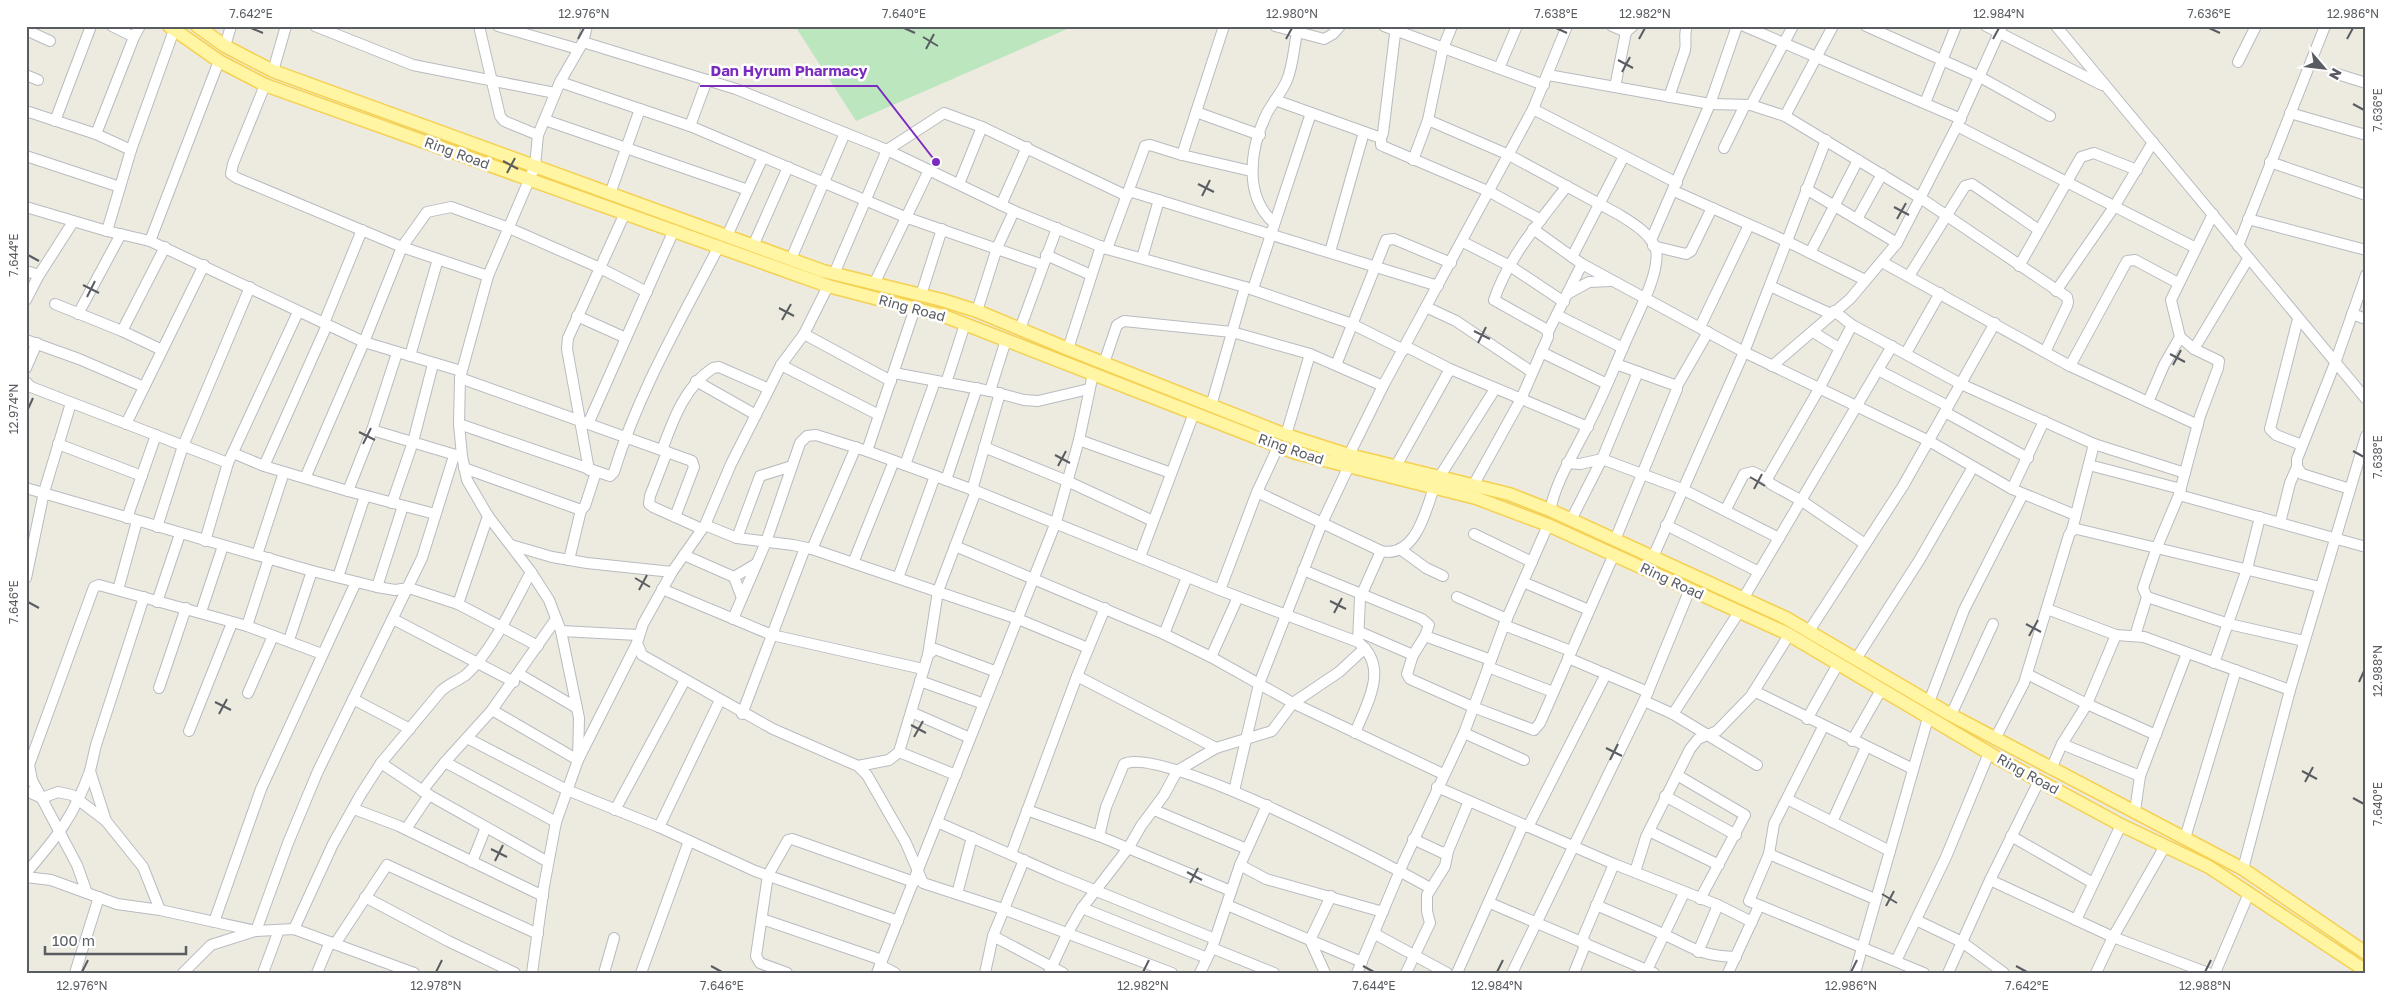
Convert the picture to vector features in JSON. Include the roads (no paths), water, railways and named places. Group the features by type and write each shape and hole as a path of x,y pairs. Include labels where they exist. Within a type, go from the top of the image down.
{"main road":[{"name":"Ring Road","path":"197,26 225,46 272,71 610,194 828,286 916,308 965,324 1194,412 1278,447 1437,481 1474,484 1550,510 1809,631 1951,715 2243,869 2366,953"},
{"name":"Ring Road","path":"171,28 218,61 265,85 674,230 753,246 834,274 977,311 1020,330 1349,461 1396,466 1548,524 1789,635 1928,718 2039,781 2121,825 2209,867 2366,971"}],"street":[{"path":"55,121 91,26"},
{"path":"112,26 134,37"},
{"path":"96,134 140,26"},
{"path":"225,46 231,26"},
{"path":"272,71 286,26"},
{"path":"315,26 413,65 555,93"},
{"path":"479,26 500,116 504,121 538,135"},
{"path":"498,26 580,45 736,89 886,150 1014,211 1104,247 1249,288 1352,324 1495,389 1588,427"},
{"path":"256,931 318,771 422,558 435,514 458,456 461,374 488,276 535,166 538,135 555,93 580,45 587,26"},
{"path":"1182,155 1224,26"},
{"path":"1275,26 1324,39 1334,34 1340,26"},
{"path":"1384,26 1396,28 1443,48 1499,68 1546,80 1616,87 1710,104 1748,105 1785,116 1922,199 2056,292 2067,297 2068,302 2044,352"},
{"path":"1413,160 1428,120 1443,48 1452,26"},
{"path":"1499,68 1517,26"},
{"path":"1234,792 1259,684 1322,523 1383,386 1490,192 1533,109 1567,26"},
{"path":"1612,26 1630,29 1616,87"},
{"path":"1669,96 1685,50 1684,36 1687,26"},
{"path":"1652,243 1710,104 1737,26"},
{"path":"1744,26 1925,103 2066,182 2196,248"},
{"path":"1724,148 1786,44 1793,26"},
{"path":"1785,116 1818,58 1833,26"},
{"path":"1866,26 1980,77 2050,116"},
{"path":"1925,103 1956,26"},
{"path":"1986,26 2001,29 2108,87"},
{"path":"2056,26 2366,399"},
{"path":"2238,62 2256,26"},
{"path":"2238,246 2325,26"},
{"path":"107,231 171,28"},
{"path":"1396,28 1384,133 1381,138 1383,146 1490,192 1541,220"},
{"path":"1772,366 1850,299 1897,243 1922,199 2001,29"},
{"path":"26,30 50,42"},
{"path":"1274,222 1266,216 1258,203 1251,171 1266,115 1288,78 1297,32"},
{"path":"150,241 218,61"},
{"path":"2334,73 2366,83"},
{"path":"26,74 38,80"},
{"path":"690,126 707,80"},
{"path":"560,82 690,126 904,216 997,248 1045,260 1091,275"},
{"path":"265,85 233,164 231,174 402,247 488,276"},
{"path":"1275,100 1381,138"},
{"path":"610,194 640,109"},
{"path":"1533,109 1624,156 1712,208 1786,241 1865,280"},
{"path":"26,111 96,134 131,150"},
{"path":"1196,112 1260,135"},
{"path":"834,274 886,150 944,113 982,127 1128,194 1159,200 1271,233 1438,286"},
{"path":"1212,406 1232,332 1271,233 1311,113"},
{"path":"2290,113 2366,135"},
{"path":"545,120 748,190"},
{"path":"1428,120 1509,155 1600,204 1634,224 1652,243 1656,251 1654,270 1644,300 1588,427 1566,463 1555,489 1550,510"},
{"path":"959,184 982,127"},
{"path":"1330,252 1364,132"},
{"path":"791,259 845,133"},
{"path":"1653,557 1744,352 1826,140"},
{"path":"2056,292 2114,207 2153,142"},
{"path":"1068,349 1091,275 1128,194 1145,146 1150,145 1182,155 1251,171"},
{"path":"1002,205 1027,148"},
{"path":"2019,266 2081,158 2094,153 2137,170"},
{"path":"26,156 120,187"},
{"path":"1572,257 1624,156"},
{"path":"459,424 610,476 614,472 625,437 644,392 723,241 763,157"},
{"path":"1810,253 1858,160"},
{"path":"2270,162 2366,195"},
{"path":"753,246 788,167"},
{"path":"874,284 904,216 929,170"},
{"path":"1857,219 1882,174"},
{"path":"1909,276 1965,186 1972,184 2039,230"},
{"path":"1548,332 1494,300 1510,266 1533,229 1567,186"},
{"path":"1806,189 1897,243"},
{"path":"1142,258 1159,200"},
{"path":"26,207 73,222 150,241 364,342 461,374 584,422 692,461 694,464 675,517"},
{"path":"306,476 364,342 402,247 427,212 451,207 509,228 600,268 647,292"},
{"path":"1652,243 1686,254 1691,252 1712,208"},
{"path":"977,311 997,248 1014,211"},
{"path":"569,560 593,471 567,349 568,338 625,213"},
{"path":"2135,636 2146,597 2143,588 2157,547 2180,492 2198,424 2219,361 2210,355 2194,349 2180,337 2171,300 2213,214"},
{"path":"2248,220 2366,250"},
{"path":"26,300 39,274 73,222"},
{"path":"1615,540 1677,392 1677,386 1704,330 1749,224"},
{"path":"1020,330 1057,228"},
{"path":"921,295 942,229"},
{"path":"1533,229 1582,264 1644,300 1772,366 1928,441 2012,489 2075,515"},
{"path":"264,466 326,324 362,230"},
{"path":"584,422 626,338 674,230"},
{"path":"78,314 121,234"},
{"path":"1336,365 1377,267 1386,240 1394,239 1451,262"},
{"path":"1462,242 1566,297"},
{"path":"122,331 165,247"},
{"path":"410,356 438,259"},
{"path":"2194,349 2248,259"},
{"path":"2070,366 2127,261 2135,260 2178,283"},
{"path":"1882,262 1996,323 2070,366 2198,424"},
{"path":"1474,484 1520,399 1548,332 1582,264"},
{"path":"126,424 204,265"},
{"path":"26,271 39,274"},
{"path":"2280,523 2290,483 2297,467 2297,459 2335,363 2366,275"},
{"path":"1566,297 1589,282 1611,281"},
{"path":"532,973 548,862 556,822 578,760 662,589 704,527 781,365 804,334 828,286"},
{"path":"1770,286 1832,313 1961,384 2094,444 2185,473"},
{"path":"156,527 183,446 250,287"},
{"path":"1906,353 1940,293"},
{"path":"55,304 122,331 162,350"},
{"path":"1426,307 1456,321 1532,372"},
{"path":"867,451 916,308"},
{"path":"206,541 228,463 298,312"},
{"path":"2352,314 2366,318"},
{"path":"1557,315 1623,348"},
{"path":"577,316 626,338"},
{"path":"2298,319 2270,429 2276,435 2302,446"},
{"path":"1104,363 1117,325 1124,321 1232,332 1310,354 1383,386"},
{"path":"1809,631 1903,486 1996,323"},
{"path":"946,383 965,324"},
{"path":"1768,479 1819,389 1852,325"},
{"path":"1813,332 1839,348"},
{"path":"804,334 893,377 977,388 1024,400 1038,400 1089,389"},
{"path":"2148,402 2164,365 2180,337"},
{"path":"858,766 889,760 899,752 928,655 938,591 974,490 1006,340"},
{"path":"26,368 31,342 144,387"},
{"path":"1743,599 1858,407 1892,346"},
{"path":"1541,352 1607,384"},
{"path":"348,490 372,430 397,353"},
{"path":"1286,435 1310,354"},
{"path":"392,503 413,442 433,364"},
{"path":"1616,364 1677,386"},
{"path":"781,365 879,415"},
{"path":"769,389 719,368 713,368 696,382 673,421 649,504 675,517 737,538 809,548 1018,619 1088,648"},
{"path":"1396,466 1450,369"},
{"path":"1878,370 2028,458"},
{"path":"1571,520 1602,459 1638,372"},
{"path":"879,966 919,870 1056,522 1079,440 1093,374"},
{"path":"905,465 935,381"},
{"path":"26,382 31,387 228,463"},
{"path":"696,382 756,415"},
{"path":"946,480 977,388"},
{"path":"1257,492 1381,551 1391,553 1412,540 1426,512 1437,481 1495,389"},
{"path":"26,576 30,538 71,403"},
{"path":"1140,557 1194,412"},
{"path":"2012,489 2044,421"},
{"path":"372,430 458,456 467,480 488,516 531,572 549,600 561,631 577,708 578,760"},
{"path":"118,590 142,476 156,435"},
{"path":"733,619 766,542 800,442 806,436 816,436 856,447 974,490 1238,597 1361,641 1412,655"},
{"path":"2243,869 2290,690 2366,436"},
{"path":"1079,440 1171,473"},
{"path":"58,444 142,476"},
{"path":"1995,738 2027,674 2069,534 2072,530 2094,444"},
{"path":"742,714 772,635 809,548 856,447"},
{"path":"984,447 1067,481 1153,521"},
{"path":"1220,590 1257,492 1278,447"},
{"path":"233,453 264,466 306,476 365,496 435,514"},
{"path":"1566,463 1580,464 1602,459 1682,489 1726,509 1779,538"},
{"path":"853,563 894,461"},
{"path":"2088,465 2366,547"},
{"path":"737,538 760,476 792,466"},
{"path":"1856,659 1920,559 1972,467"},
{"path":"2297,467 2302,474 2350,489"},
{"path":"464,468 581,510"},
{"path":"257,555 284,472"},
{"path":"1726,509 1744,474 1753,472 1768,479 1771,484 1802,501 1865,544"},
{"path":"898,578 935,476"},
{"path":"26,488 312,571 378,587 395,590 408,588 458,604 538,646"},
{"path":"1929,702 1964,610 2023,494"},
{"path":"338,577 365,496"},
{"path":"378,587 403,506"},
{"path":"458,604 488,516"},
{"path":"2214,663 2247,570 2260,517"},
{"path":"1357,973 1436,787 1464,733 1489,664 1548,524"},
{"path":"1666,525 1759,572"},
{"path":"2072,530 2077,529 2157,547 2320,587"},
{"path":"157,602 180,534"},
{"path":"1474,534 1532,562"},
{"path":"511,545 569,560 672,572"},
{"path":"201,612 222,546"},
{"path":"955,546 1164,634 1211,657 1293,703 1443,774"},
{"path":"1400,549 1426,568 1443,576"},
{"path":"1355,733 1376,678 1371,657 1361,641 1362,595 1381,551"},
{"path":"1304,570 1422,620 1429,625 1425,636 1412,655 1407,674 1410,679 1473,707 1534,730 1540,723 1614,554"},
{"path":"684,555 734,577 742,598"},
{"path":"247,626 269,558"},
{"path":"734,577 756,564"},
{"path":"289,640 312,571"},
{"path":"294,929 333,844 381,763 441,691 451,682 465,675 478,662 501,627 531,572"},
{"path":"1164,634 1188,577"},
{"path":"214,922 261,789 356,582"},
{"path":"1523,582 1589,610"},
{"path":"87,893 77,865 59,835 32,780 30,765 94,587 99,585 157,602 201,612 289,640 322,654"},
{"path":"662,589 772,635 923,669"},
{"path":"1512,973 1646,696 1690,590"},
{"path":"144,597 79,802 59,835 26,875 51,880 117,904 160,910 256,931"},
{"path":"1211,657 1238,597"},
{"path":"1457,597 1646,696 1706,736 1757,765"},
{"path":"2146,597 2229,624 2304,641"},
{"path":"159,688 186,608"},
{"path":"1011,854 1076,676 1105,608"},
{"path":"2047,609 2116,635 2135,636 2290,690"},
{"path":"1673,714 1739,612"},
{"path":"406,829 425,793 445,762 492,710 556,618"},
{"path":"393,619 478,662 516,678 577,708"},
{"path":"189,731 232,623"},
{"path":"1951,715 1993,624"},
{"path":"561,631 638,639"},
{"path":"1635,872 1649,831 1665,796 1698,739 1717,731 1754,691 1789,635"},
{"path":"2051,769 2062,744 2087,704 2116,635"},
{"path":"248,693 273,636"},
{"path":"1425,636 1553,692"},
{"path":"638,639 642,655 742,714 858,766 867,774 919,870 923,883 1003,909 1172,973"},
{"path":"1050,969 1082,908 1098,890 1129,847 1141,826 1174,779 1177,771 1216,748 1272,732 1293,703 1339,672 1361,641"},
{"path":"928,655 935,649 997,672"},
{"path":"2135,811 2140,776 2187,653"},
{"path":"1808,719 1838,664"},
{"path":"2185,838 2236,670"},
{"path":"1457,973 1526,826 1606,674"},
{"path":"2027,674 2156,735"},
{"path":"1076,676 1216,748"},
{"path":"615,810 685,680"},
{"path":"920,681 984,704"},
{"path":"1852,741 1881,690"},
{"path":"1754,691 1852,741 1913,769"},
{"path":"353,699 410,729"},
{"path":"659,827 720,700"},
{"path":"492,710 578,760"},
{"path":"911,712 970,738"},
{"path":"1855,973 1928,718"},
{"path":"1824,727 1772,832 1769,854 1749,898 1750,903 1924,973"},
{"path":"1464,733 1524,760"},
{"path":"467,738 567,790 659,827 768,875 898,921"},
{"path":"2062,744 2140,776"},
{"path":"1832,822 1866,747"},
{"path":"899,752 956,775"},
{"path":"1896,961 1946,856 1989,753"},
{"path":"445,762 556,822"},
{"path":"1099,836 1106,807 1124,764 1136,762 1177,771 1267,805 1400,871 1430,888"},
{"path":"381,763 425,793 548,862"},
{"path":"90,771 106,821"},
{"path":"1677,774 1745,815 1736,835 1700,899"},
{"path":"1948,973 1990,880 2039,781"},
{"path":"1436,787 1614,864 1718,905 1752,922"},
{"path":"26,791 42,798 58,792 72,795 106,821 143,867 160,910"},
{"path":"1665,796 1736,835"},
{"path":"1787,799 1890,851"},
{"path":"1406,973 1430,923 1427,910 1427,895 1445,866 1448,851 1470,801"},
{"path":"1200,973 1213,944 1246,849 1267,805"},
{"path":"354,809 406,829 543,896"},
{"path":"1028,810 1129,847 1231,891"},
{"path":"1154,810 1246,849"},
{"path":"937,822 1098,890 1274,973"},
{"path":"2076,920 2121,825"},
{"path":"472,862 486,827"},
{"path":"1649,831 1719,865"},
{"path":"2011,836 2094,883"},
{"path":"956,894 972,837"},
{"path":"788,973 758,960 768,875 784,844 792,839 914,882"},
{"path":"1413,839 1444,853 1448,851"},
{"path":"641,973 688,841"},
{"path":"2096,973 2113,937 2165,846"},
{"path":"1769,854 1875,899"},
{"path":"985,973 993,936 1024,860"},
{"path":"1574,973 1596,906 1614,864"},
{"path":"317,973 332,943 387,865 538,934"},
{"path":"1240,865 1266,879 1383,912"},
{"path":"1990,880 2113,937 2208,973"},
{"path":"1490,903 1650,972 1684,893"},
{"path":"2215,973 2249,893"},
{"path":"1310,940 1330,896"},
{"path":"75,973 99,897"},
{"path":"365,897 448,941 515,973"},
{"path":"1227,905 1362,962"},
{"path":"1698,952 1718,905"},
{"path":"1596,906 1666,935 1698,952 1736,957"},
{"path":"1731,972 1759,906"},
{"path":"1082,908 1207,958"},
{"path":"762,919 895,973"},
{"path":"1916,920 1962,942 2004,973"},
{"path":"183,973 211,944 256,931 294,929 414,973"},
{"path":"263,973 279,930"},
{"path":"1375,934 1447,973"},
{"path":"993,936 1050,969 1063,973"},
{"path":"604,973 614,938"},
{"path":"1310,940 1326,973"}],"place":[{"name":"Dan Hyrum Pharmacy","path":"936,162"}]}
